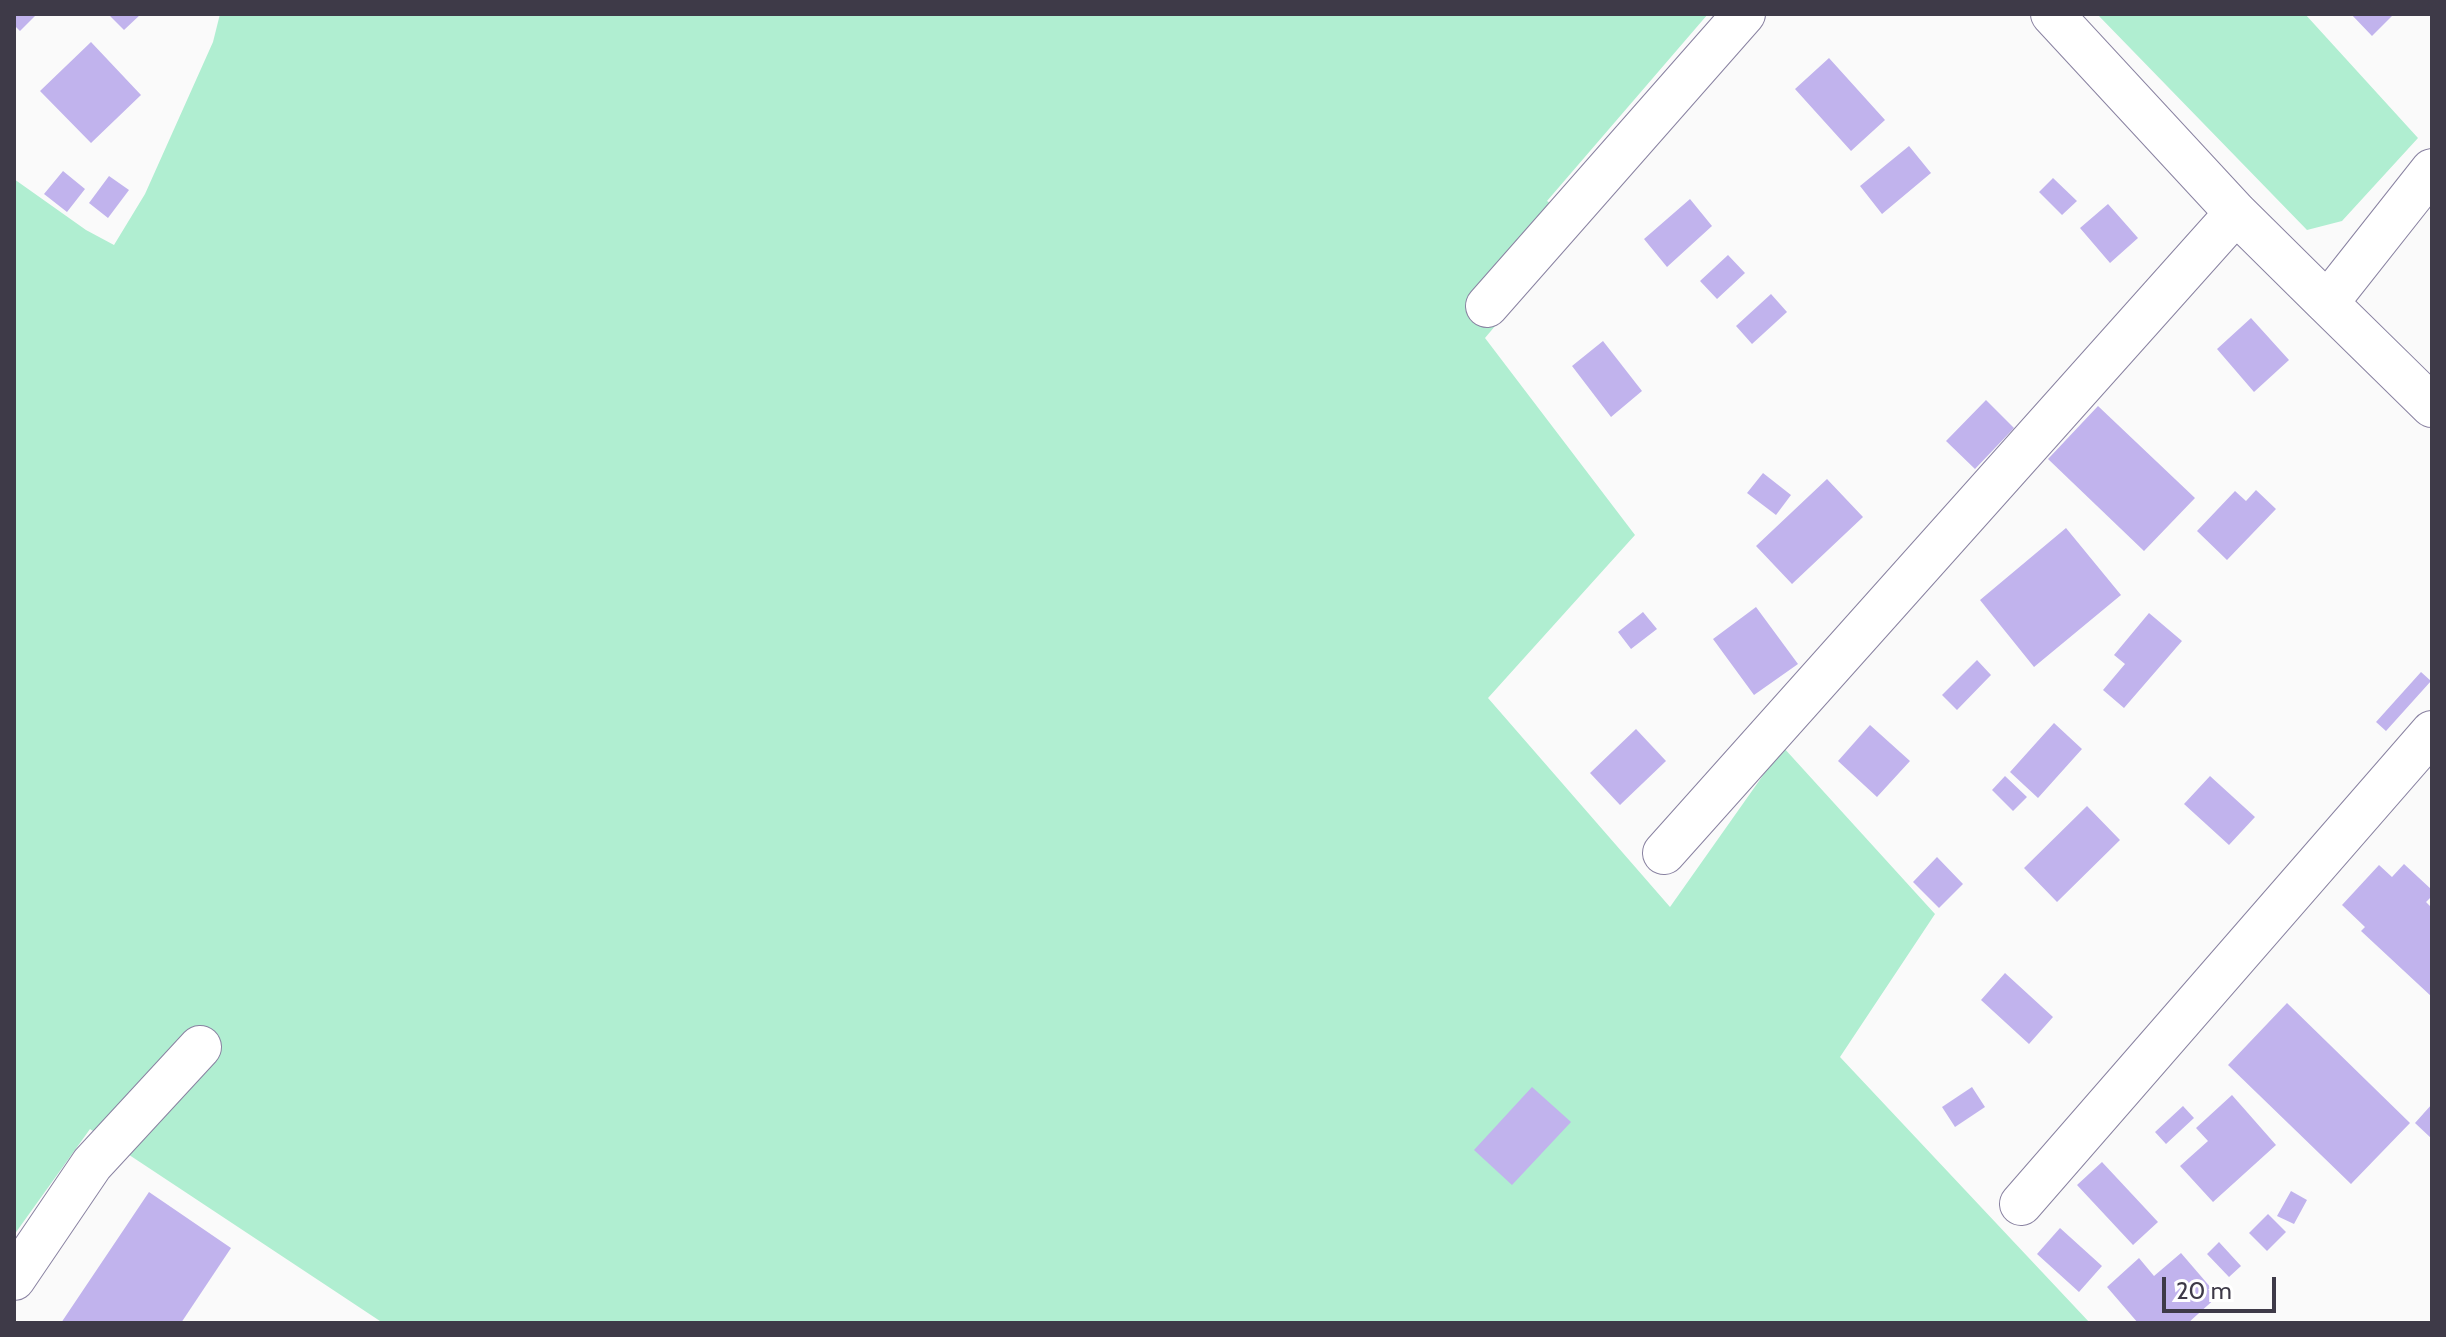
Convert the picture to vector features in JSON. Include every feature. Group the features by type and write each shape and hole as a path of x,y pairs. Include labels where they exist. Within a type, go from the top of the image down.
{"street":[{"path":"1487,306 1744,14"},
{"path":"2052,14 2236,213 2432,406"},
{"path":"2327,303 2432,170"},
{"path":"1664,853 2236,213"},
{"path":"2021,1204 2432,732"},
{"path":"14,1279 92,1164 200,1047"}],"green space":[{"path":"220,14 1708,14 1547,201 1581,224 1485,338 1635,535 1488,698 1670,907 1783,747 1935,914 1840,1057 2090,1323 383,1323 90,1129 14,1235 14,179 86,230 114,245 145,194 213,42"},
{"path":"2097,14 2305,14 2418,138 2342,221 2307,230"}],"building":[{"path":"14,14 37,14 20,31 14,25"},
{"path":"108,14 141,14 124,30"},
{"path":"2351,14 2394,14 2372,36"},
{"path":"91,42 141,95 91,143 40,91"},
{"path":"1829,58 1885,120 1851,151 1795,89"},
{"path":"1909,146 1931,173 1882,214 1860,186"},
{"path":"63,171 85,189 67,212 44,194"},
{"path":"109,176 129,190 108,218 89,203"},
{"path":"2053,178 2077,201 2062,215 2039,192"},
{"path":"1690,199 1712,226 1667,267 1644,239"},
{"path":"2108,204 2138,238 2110,263 2080,228"},
{"path":"1728,255 1745,273 1717,299 1700,281"},
{"path":"1771,294 1787,312 1752,344 1736,326"},
{"path":"2251,318 2289,360 2254,392 2217,349"},
{"path":"1603,341 1642,391 1611,417 1572,366"},
{"path":"1986,400 2014,428 1975,469 1946,441"},
{"path":"2098,406 2195,498 2144,551 2048,459"},
{"path":"1763,473 1791,495 1776,515 1747,493"},
{"path":"1827,479 1863,517 1792,584 1756,546"},
{"path":"2256,490 2276,509 2227,560 2197,531 2235,491 2246,501"},
{"path":"2066,528 2121,595 2034,667 1980,600"},
{"path":"1756,607 1798,664 1754,695 1713,639"},
{"path":"1643,612 1657,629 1631,649 1618,632"},
{"path":"2149,613 2182,641 2124,708 2103,690 2125,664 2114,655"},
{"path":"1977,660 1991,675 1957,710 1942,695"},
{"path":"2421,672 2431,681 2386,731 2376,722"},
{"path":"2054,723 2082,749 2038,798 2010,772"},
{"path":"1870,725 1910,761 1877,797 1838,761"},
{"path":"1636,729 1666,761 1620,805 1590,773"},
{"path":"2005,776 2027,797 2013,811 1992,790"},
{"path":"2210,776 2255,817 2229,845 2184,804"},
{"path":"2087,806 2120,840 2057,902 2024,868"},
{"path":"1937,857 1963,884 1939,908 1913,882"},
{"path":"2404,864 2432,890 2432,896 2426,902 2432,908 2432,997 2361,931 2365,927 2342,905 2379,865 2392,877"},
{"path":"2005,973 2053,1017 2029,1044 1981,1000"},
{"path":"2287,1003 2410,1123 2351,1184 2228,1065"},
{"path":"1532,1087 1571,1122 1512,1185 1474,1150"},
{"path":"1972,1087 1985,1107 1955,1127 1942,1107"},
{"path":"2232,1095 2276,1145 2213,1202 2180,1166 2208,1141 2196,1128"},
{"path":"2432,1104 2432,1139 2415,1123"},
{"path":"2183,1106 2194,1118 2166,1144 2155,1132"},
{"path":"2102,1162 2158,1222 2133,1245 2077,1185"},
{"path":"2291,1191 2307,1200 2294,1224 2277,1216"},
{"path":"149,1192 231,1248 181,1323 61,1323"},
{"path":"2268,1214 2286,1232 2267,1251 2249,1233"},
{"path":"2060,1228 2102,1266 2079,1292 2037,1254"},
{"path":"2219,1242 2241,1266 2229,1277 2207,1254"},
{"path":"2181,1253 2218,1296 2188,1323 2138,1323 2107,1287 2139,1258 2154,1276"}]}
